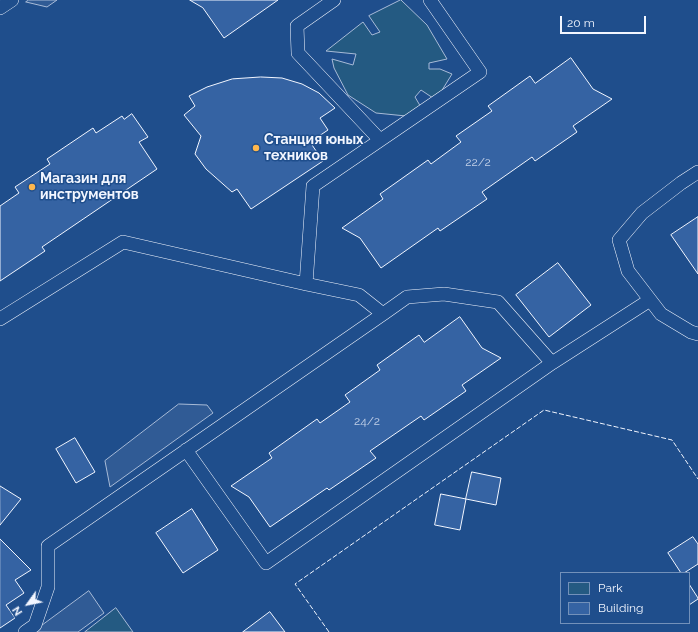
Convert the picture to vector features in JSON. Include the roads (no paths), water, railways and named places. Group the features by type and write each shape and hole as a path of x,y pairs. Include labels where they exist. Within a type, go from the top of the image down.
{"lane":[{"path":"0,8 12,0"},
{"path":"334,0 297,26 298,53 380,140"},
{"path":"306,284 313,186 480,72 430,0"},
{"path":"698,172 642,213 619,240 628,271 661,314 690,332 698,334"},
{"path":"0,319 123,242 359,295 383,314"},
{"path":"25,632 34,625 48,586 48,546 407,297 444,294 498,302 552,364"},
{"path":"186,450 266,563 552,364 650,300"}],"place":[{"name":"Станция юных техников","path":"256,148"},
{"name":"Магазин для инструментов","path":"32,187"}]}
